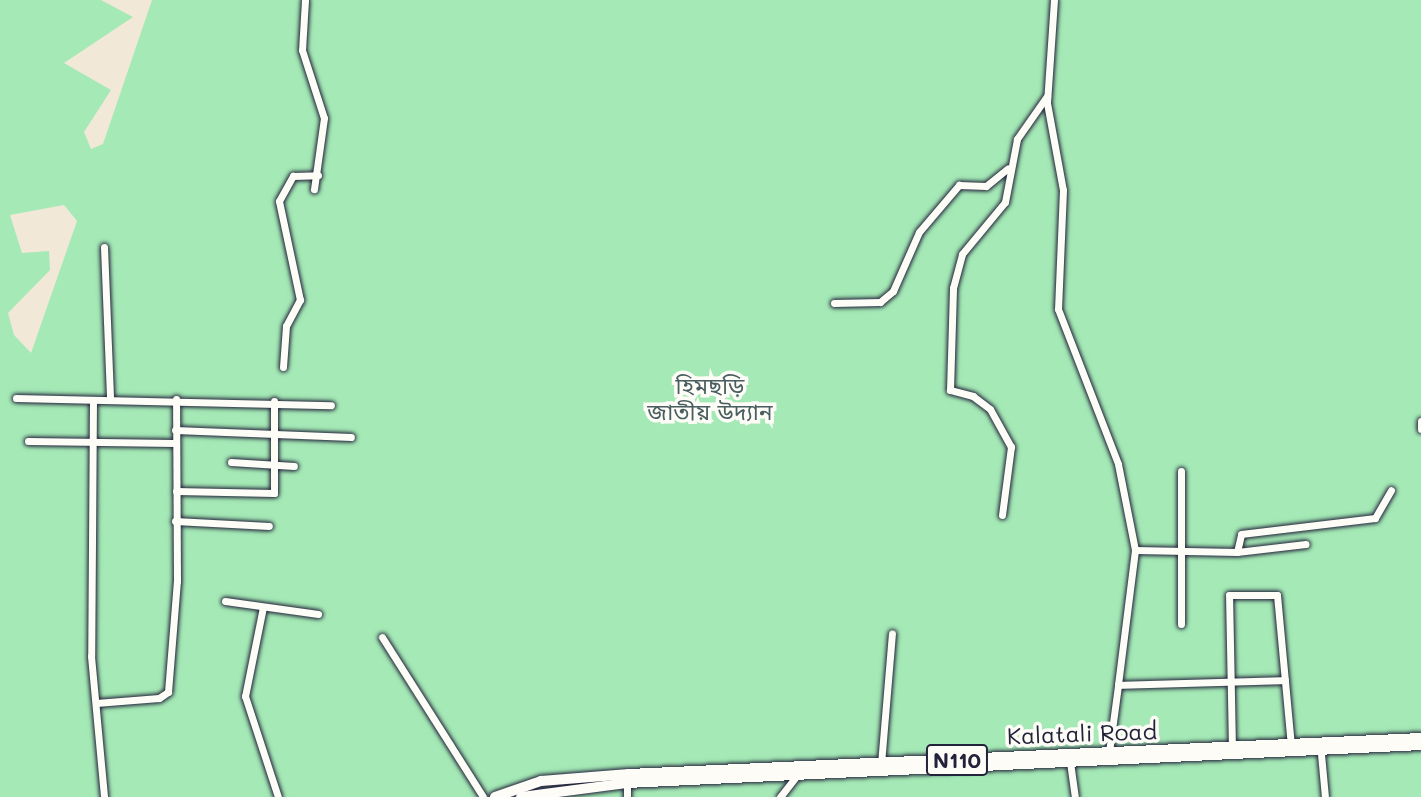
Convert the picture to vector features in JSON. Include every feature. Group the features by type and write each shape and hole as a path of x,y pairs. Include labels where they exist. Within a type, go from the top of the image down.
{"highway":[{"name":"Kalatali Road","path":"495,797 541,781 1321,754 1421,738"},
{"name":"Kalatali Road","path":"521,797 627,783 775,773 795,778 880,768 1110,752 1291,745 1421,745"}],"street":[{"path":"305,0 302,50 324,118 314,189"},
{"path":"1054,0 1047,99 1063,190 1058,309 1118,464 1135,550 1110,752"},
{"path":"1002,515 1011,447 990,410 963,392 953,393 956,269 1005,202 1009,168 1017,138 1047,99"},
{"path":"834,303 880,302 893,290 919,232 959,184 986,186 1009,168"},
{"path":"283,367 286,326 300,300 279,201 293,176 318,175"},
{"path":"104,247 110,399"},
{"path":"16,398 274,401 331,405"},
{"path":"96,703 159,698 168,692 176,491 176,399"},
{"path":"93,400 96,703 104,797"},
{"path":"176,491 274,493 274,401"},
{"path":"1421,421 1421,429"},
{"path":"175,430 351,437"},
{"path":"28,441 92,444 175,443"},
{"path":"232,463 294,466"},
{"path":"1181,471 1181,624"},
{"path":"1237,552 1241,534 1375,518 1391,490"},
{"path":"175,521 270,526"},
{"path":"1135,550 1237,552 1306,544"},
{"path":"1232,749 1229,596 1277,595 1291,745"},
{"path":"225,601 318,614"},
{"path":"263,607 245,696 278,797"},
{"path":"880,768 891,633"},
{"path":"382,637 483,797"},
{"path":"1118,685 1230,684 1285,680"},
{"path":"1321,754 1325,797"},
{"path":"1070,762 1076,797"},
{"path":"780,797 795,778"},
{"path":"627,783 627,797"}],"green space":[{"name":"হিমছড়ি জাতীয় উদ্যান","path":"0,0 101,0 133,17 64,63 111,90 84,132 91,149 103,144 152,0 1421,0 1421,797 0,797","holes":["64,205 77,221 31,353 14,335 8,313 50,270 49,251 22,253 10,215"]}]}
